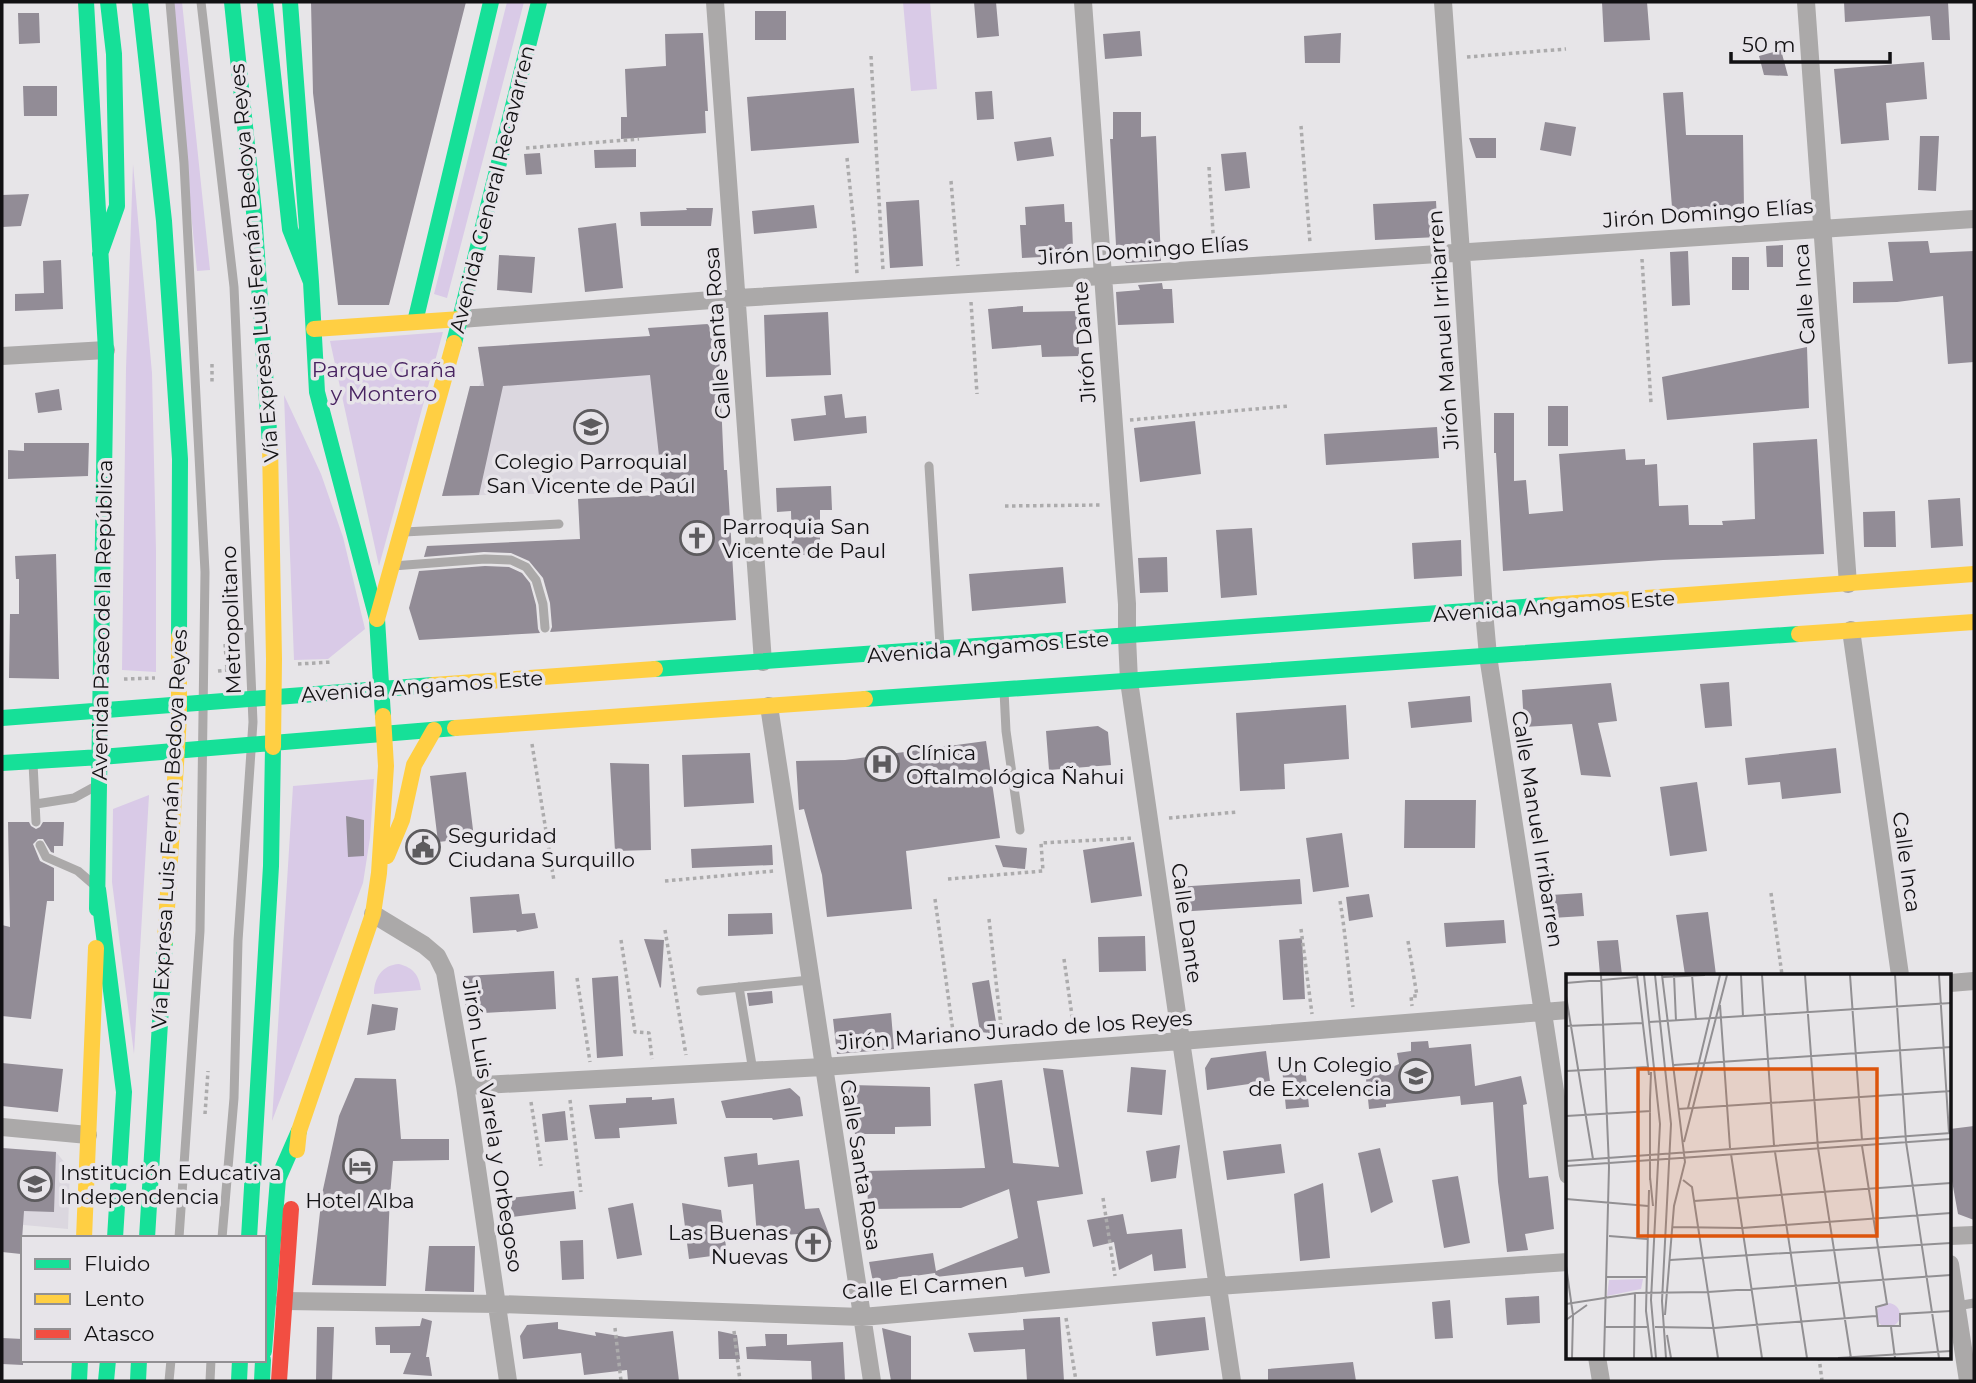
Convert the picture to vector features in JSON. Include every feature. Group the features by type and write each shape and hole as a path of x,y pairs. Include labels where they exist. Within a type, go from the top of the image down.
{"main road":[{"name":"Avenida Paseo de la República","path":"84,1236 98,889 106,350 86,2"},
{"path":"100,254 117,206 114,54 108,2"},
{"name":"Vía Expresa Luis Fernán Bedoya Reyes","path":"140,2 164,221 180,459 179,716 147,1236"},
{"name":"Vía Expresa Luis Fernán Bedoya Reyes","path":"232,2 254,212 271,455 274,659 271,866 249,1236"},
{"path":"265,2 290,229 311,282"},
{"path":"266,1326 278,1179 299,1131 373,914 379,873 386,766 377,619 317,391 290,2"},
{"name":"Avenida General Recavarren","path":"415,322 491,2"},
{"name":"Avenida General Recavarren","path":"377,619 461,319 539,2"},
{"name":"Jirón Domingo Elías","path":"314,329 461,319"},
{"name":"Avenida Angamos Este","path":"2,718 382,688 1126,637 1974,574"},
{"name":"Avenida Angamos Este","path":"2,764 386,733 1974,622"},
{"path":"379,873 402,820 414,765 434,730"},
{"path":"98,889 124,1092 115,1236"},
{"path":"279,1381 299,1131"},
{"path":"79,1381 80,1362"},
{"path":"106,1381 108,1362"},
{"path":"138,1381 139,1362"},
{"path":"239,1381 240,1362"},
{"path":"262,1381 263,1362"}],"street":[{"name":"Calle Santa Rosa","path":"715,2 763,662"},
{"name":"Jirón Dante","path":"1083,2 1127,604 1126,637"},
{"name":"Jirón Manuel Irribarren","path":"1443,2 1488,656"},
{"name":"Calle Inca","path":"1806,2 1848,584"},
{"name":"Jirón Domingo Elías","path":"461,319 738,298 1974,219"},
{"path":"2,356 106,350"},
{"name":"Calle Inca","path":"1851,630 1900,974"},
{"name":"Calle Dante","path":"1126,637 1129,681 1232,1381"},
{"name":"Calle Manuel Irribarren","path":"1488,656 1566,1162"},
{"name":"Calle Santa Rosa","path":"769,706 872,1381"},
{"name":"Jirón Luis Varela y Orbegoso","path":"373,914 424,945 437,956 445,972 465,1086 508,1381"},
{"path":"1952,983 1974,981"},
{"name":"Jirón Mariano Jurado de los Reyes","path":"465,1086 823,1067 1566,1010"},
{"path":"2,1128 88,1135"},
{"path":"1952,1236 1974,1235"},
{"name":"Calle El Carmen","path":"284,1301 498,1304 862,1317 1218,1286 1566,1262"},
{"path":"1952,1269 1965,1305 1968,1381"},
{"path":"1597,1358 1601,1381"}],"lane":[{"name":"Metropolitano","path":"170,2 184,163 205,572 200,931 179,1236"},
{"name":"Metropolitano","path":"201,2 234,288 253,722 238,941 234,1098 222,1236"},
{"path":"929,466 940,650"},
{"path":"401,533 559,524"},
{"path":"392,567 485,559 511,560 526,567 536,580 545,628"},
{"path":"1004,690 1006,731 1020,830"},
{"path":"33,762 36,821"},
{"path":"36,804 74,798 100,783"},
{"path":"40,845 46,857 78,871 98,889"},
{"path":"701,991 810,980"},
{"path":"739,987 752,1071"},
{"path":"169,1381 171,1362"},
{"path":"209,1381 211,1362"}],"path":[{"path":"1447,59 1566,49"},
{"path":"871,56 884,289"},
{"path":"1301,126 1312,262"},
{"path":"504,144 529,149 639,139"},
{"path":"847,158 858,291"},
{"path":"1209,167 1215,268"},
{"path":"951,181 977,394"},
{"path":"1641,241 1651,404"},
{"path":"1112,421 1289,406"},
{"path":"1005,506 1119,505"},
{"path":"225,644 227,670"},
{"path":"529,723 554,881"},
{"path":"948,879 1043,871 1041,843 1151,828 1237,812"},
{"path":"665,881 793,870"},
{"path":"1771,892 1782,974"},
{"path":"935,898 957,1057"},
{"path":"1340,901 1355,1027"},
{"path":"989,919 1005,1054"},
{"path":"1301,929 1314,1030"},
{"path":"665,930 689,1074"},
{"path":"621,940 635,1032 649,1033 654,1076"},
{"path":"1408,941 1417,996 1410,996 1415,1022"},
{"path":"1063,959 1077,1049"},
{"path":"578,978 592,1079"},
{"path":"568,1081 581,1192"},
{"path":"528,1083 541,1166"},
{"path":"1103,1198 1119,1294"},
{"path":"1063,1299 1076,1381"},
{"path":"613,1308 621,1381"},
{"path":"732,1312 740,1381"},
{"path":"1819,1358 1822,1381"}],"shaded area":[{"name":"Colegio Parroquial San Vicente de Paúl","path":"708,324 711,331 659,475 660,491 442,496 470,386 479,386 483,379 478,347 617,338 617,347 650,336 648,328"},
{"name":"Institución Educativa Independencia","path":"2,1148 56,1152 70,1169 68,1229 2,1223"}],"green space":[{"path":"169,2 182,2 210,270 197,271"},
{"path":"507,2 524,2 447,298 434,294"},
{"path":"903,2 930,2 937,89 911,91"},
{"path":"133,164 152,373 156,672 122,670 126,369"},
{"name":"Parque Graña y Montero","path":"443,332 379,566 330,341"},
{"path":"284,395 321,474 343,537 365,629 328,659 294,660"},
{"path":"374,779 370,838 363,883 272,1121 293,786"},
{"path":"149,795 134,1054 112,882 113,809"},
{"path":"399,964 415,973 421,990 374,994 380,973"}],"building":[{"path":"311,2 466,2 389,305 338,305 313,93"},
{"path":"974,2 996,2 999,36 977,38"},
{"path":"1602,2 1647,2 1650,40 1604,42"},
{"path":"1844,2 1948,2 1950,40 1932,40 1930,16 1845,22"},
{"path":"755,11 786,11 786,40 755,40"},
{"path":"18,13 39,13 40,43 19,44"},
{"path":"1140,31 1142,56 1105,59 1103,34"},
{"path":"703,33 708,111 705,111 706,133 621,139 621,117 627,117 625,69 666,66 665,34"},
{"path":"1341,33 1340,63 1305,63 1304,36"},
{"path":"1781,50 1788,76 1764,75 1759,56"},
{"path":"1924,62 1927,99 1886,103 1889,140 1841,144 1834,69"},
{"path":"23,86 57,86 57,116 24,116"},
{"path":"854,88 859,143 751,151 747,97"},
{"path":"992,91 994,119 977,120 975,92"},
{"path":"1683,92 1686,135 1743,135 1744,210 1701,211 1673,220 1663,93"},
{"path":"1113,112 1141,112 1141,137 1156,136 1161,261 1126,263 1116,245 1110,139 1113,139"},
{"path":"1545,122 1576,127 1571,156 1540,150"},
{"path":"1920,136 1939,136 1936,191 1918,190"},
{"path":"1051,137 1054,156 1017,161 1014,142"},
{"path":"1469,138 1496,138 1496,158 1476,158"},
{"path":"636,149 636,167 595,168 594,150"},
{"path":"1246,152 1250,188 1225,191 1221,154"},
{"path":"540,153 542,174 526,175 524,154"},
{"path":"29,194 21,226 2,227 2,195"},
{"path":"919,200 923,266 890,268 886,202"},
{"path":"1436,201 1438,237 1375,240 1373,204"},
{"path":"1064,204 1065,222 1072,222 1073,248 1061,256 1022,258 1020,225 1026,225 1025,207"},
{"path":"814,205 817,228 754,234 752,211"},
{"path":"686,208 713,208 711,226 641,226 640,212 687,210"},
{"path":"616,223 623,288 585,292 578,228"},
{"path":"1928,241 1930,253 1974,251 1974,362 1948,364 1943,296 1897,302 1853,303 1853,282 1893,281 1888,242"},
{"path":"1783,245 1783,267 1767,267 1766,246"},
{"path":"1688,251 1690,305 1672,306 1670,252"},
{"path":"499,255 535,257 532,293 497,290"},
{"path":"1732,257 1749,257 1749,290 1732,290"},
{"path":"61,260 63,309 15,311 15,294 44,293 43,261"},
{"path":"1162,283 1163,289 1172,289 1174,323 1118,325 1116,292 1140,290 1138,285"},
{"path":"1023,306 1023,312 1078,311 1079,356 1042,357 1041,345 992,349 988,309"},
{"path":"828,312 831,375 766,377 764,315"},
{"path":"708,324 711,331 718,331 724,470 727,470 736,620 550,632 550,603 543,578 529,561 511,553 484,552 424,557 427,546 580,539 578,499 660,495 661,474 650,375 503,386 479,495 442,496 470,386 484,386 478,347 650,336 648,328"},
{"path":"1807,347 1809,408 1667,420 1662,377"},
{"path":"59,389 62,410 38,413 35,393"},
{"path":"842,394 845,418 866,416 867,433 794,441 791,419 826,415 824,396"},
{"path":"1548,406 1568,406 1568,446 1548,446"},
{"path":"1494,413 1514,413 1514,481 1526,480 1529,514 1563,511 1559,454 1625,449 1626,460 1645,459 1645,465 1657,464 1659,506 1688,505 1689,525 1723,525 1722,521 1755,519 1753,443 1817,439 1824,554 1663,560 1503,571 1494,453"},
{"path":"1195,421 1201,474 1140,482 1134,428"},
{"path":"1437,427 1439,458 1326,465 1324,434"},
{"path":"24,443 89,443 88,476 8,479 8,450 24,451"},
{"path":"831,486 832,510 820,510 820,555 792,555 791,511 777,512 776,488"},
{"path":"1960,498 1963,546 1931,548 1928,500"},
{"path":"1895,511 1896,547 1864,547 1863,512"},
{"path":"1252,528 1257,595 1221,598 1216,530"},
{"path":"1461,540 1462,576 1414,579 1412,543"},
{"path":"56,554 59,679 9,678 10,614 19,614 19,579 16,579 15,556"},
{"path":"1167,557 1168,592 1140,593 1138,558"},
{"path":"509,567 522,573 530,583 540,633 419,640 409,608 419,571"},
{"path":"1063,567 1066,603 972,611 969,574"},
{"path":"1729,682 1732,726 1705,728 1700,684"},
{"path":"1611,683 1617,721 1598,723 1611,777 1581,775 1572,724 1524,727 1522,690"},
{"path":"1470,696 1472,722 1411,728 1408,702"},
{"path":"1346,705 1349,759 1284,764 1285,789 1240,791 1236,713"},
{"path":"1098,726 1108,732 1111,765 1049,770 1046,731"},
{"path":"986,741 1000,838 906,851 912,909 827,917 822,875 804,809 799,810 796,761 845,760"},
{"path":"1836,748 1841,793 1782,799 1780,782 1748,785 1745,758"},
{"path":"750,753 754,803 684,807 682,755"},
{"path":"610,763 649,764 651,850 615,851"},
{"path":"466,772 474,838 438,842 430,776"},
{"path":"1697,782 1707,851 1670,856 1660,787"},
{"path":"1405,800 1476,800 1475,848 1404,848"},
{"path":"346,816 364,820 364,856 348,857"},
{"path":"8,822 29,822 36,829 43,822 64,822 63,846 54,846 54,853 43,839 38,839 33,844 40,861 54,868 54,901 47,901 31,1019 2,1016 2,925 10,927"},
{"path":"1342,833 1349,887 1313,892 1306,838"},
{"path":"1134,842 1142,896 1091,903 1083,850"},
{"path":"772,845 773,865 692,868 691,849"},
{"path":"995,845 1027,848 1025,869 1003,867"},
{"path":"1300,879 1302,904 1177,912 1176,887"},
{"path":"1582,893 1584,916 1552,918 1551,895"},
{"path":"519,894 522,914 535,913 538,928 517,932 473,933 470,897"},
{"path":"1369,894 1373,917 1349,921 1346,897"},
{"path":"1708,912 1716,974 1685,974 1676,915"},
{"path":"772,913 773,934 728,936 728,914"},
{"path":"1504,920 1506,943 1446,947 1444,923"},
{"path":"1145,936 1146,971 1099,972 1098,937"},
{"path":"1302,938 1305,999 1283,1000 1279,940"},
{"path":"644,939 664,940 660,988"},
{"path":"1618,940 1622,974 1600,974 1597,941"},
{"path":"554,971 556,1009 466,1014 464,976"},
{"path":"618,976 623,1056 597,1058 592,978"},
{"path":"989,980 998,1034 980,1032 972,983"},
{"path":"772,991 773,1003 749,1006 747,993"},
{"path":"372,1004 398,1008 395,1030 367,1035"},
{"path":"891,1013 894,1049 837,1054 833,1019"},
{"path":"1428,1041 1429,1048 1471,1044 1475,1086 1521,1076 1527,1104 1523,1105 1529,1178 1548,1176 1554,1229 1525,1234 1528,1250 1507,1252 1498,1182 1493,1102 1461,1105 1460,1096 1386,1104 1386,1107 1369,1109 1366,1079 1399,1064 1397,1053 1411,1051 1411,1042"},
{"path":"1266,1051 1270,1081 1207,1090 1205,1068 1211,1058"},
{"path":"2,1063 63,1069 58,1112 2,1106"},
{"path":"1305,1066 1309,1107 1286,1109 1282,1068"},
{"path":"1131,1067 1166,1070 1162,1115 1127,1112"},
{"path":"1043,1068 1063,1070 1083,1194 1037,1201 1050,1273 1025,1277 1023,1267 936,1277 935,1273 873,1282 869,1262 933,1253 936,1271 1018,1238 1009,1189 961,1208 868,1209 867,1171 985,1168 974,1084 1002,1080 1013,1163 1059,1167"},
{"path":"355,1078 396,1079 401,1139 449,1139 449,1160 393,1161 386,1286 312,1285 322,1194 339,1116"},
{"path":"851,1085 930,1087 931,1126 895,1127 895,1134 855,1134 846,1095"},
{"path":"790,1088 800,1097 803,1116 773,1120 726,1118 721,1101"},
{"path":"652,1097 652,1100 674,1098 677,1124 619,1128 620,1138 595,1139 589,1105 626,1103 626,1098"},
{"path":"565,1111 568,1140 545,1142 542,1114"},
{"path":"1974,1126 1974,1220 1958,1214 1952,1181 1952,1129"},
{"path":"1281,1144 1285,1173 1227,1180 1223,1151"},
{"path":"1180,1145 1176,1178 1151,1182 1146,1151"},
{"name":"Institución Educativa Independencia","path":"2,1148 56,1152 54,1212 24,1211 21,1254 2,1252"},
{"path":"1380,1148 1393,1202 1371,1213 1358,1153"},
{"path":"757,1153 758,1165 799,1160 805,1209 819,1208 832,1242 798,1244 798,1234 757,1237 753,1184 728,1187 724,1157"},
{"path":"1458,1176 1470,1243 1444,1248 1432,1180"},
{"path":"1323,1183 1330,1258 1300,1261 1294,1194"},
{"path":"574,1191 576,1209 512,1217 510,1198"},
{"path":"633,1203 642,1255 617,1259 608,1208"},
{"path":"682,1203 721,1210 727,1254 689,1259"},
{"path":"1123,1214 1127,1234 1182,1229 1186,1268 1154,1271 1152,1254 1119,1270 1114,1242 1093,1247 1087,1220"},
{"path":"583,1240 584,1279 562,1280 560,1241"},
{"path":"429,1246 475,1246 474,1292 425,1291"},
{"path":"1539,1296 1540,1323 1507,1325 1505,1298"},
{"path":"1450,1300 1453,1338 1435,1339 1432,1302"},
{"path":"1060,1317 1064,1381 1027,1381 1025,1349 974,1352 968,1333 1024,1330 1023,1319"},
{"path":"1205,1317 1209,1350 1156,1356 1152,1322"},
{"path":"422,1318 432,1321 426,1357 429,1357 432,1376 403,1374 411,1353 390,1353 390,1345 376,1345 375,1327 420,1326"},
{"path":"558,1322 558,1329 596,1336 595,1332 625,1337 673,1331 679,1381 628,1381 627,1370 584,1375 581,1353 523,1359 520,1336 527,1325"},
{"path":"317,1327 334,1327 332,1381 316,1381"},
{"path":"882,1328 911,1336 911,1381 891,1381"},
{"path":"718,1331 737,1335 740,1359 719,1359"},
{"path":"765,1334 787,1334 787,1345 843,1342 845,1381 812,1381 811,1361 747,1359 746,1347 766,1346"},
{"path":"2,1338 21,1339 23,1365 2,1364"},
{"path":"1353,1362 1356,1381 1268,1381 1268,1369"}],"traffic: fast":[{"path":"86,2 106,350 97,909"},
{"path":"100,254 117,206 114,54 108,2"},
{"path":"140,2 164,221 180,459 179,637"},
{"path":"232,2 254,212 270,445"},
{"path":"265,2 290,229 311,282"},
{"path":"290,2 317,392 377,619 383,716"},
{"path":"415,322 491,2"},
{"path":"454,343 539,2"},
{"path":"655,669 1549,605"},
{"path":"865,699 1799,634"},
{"path":"2,718 433,685"},
{"path":"2,763 455,728"},
{"path":"249,1236 271,866 273,747"},
{"path":"98,889 124,1092 115,1236"},
{"path":"147,1236 165,940"},
{"path":"266,1326 278,1179 299,1131"},
{"path":"79,1381 80,1362"},
{"path":"106,1381 108,1362"},
{"path":"138,1381 139,1362"},
{"path":"239,1381 240,1362"},
{"path":"262,1381 263,1362"}],"traffic: slow":[{"path":"314,329 461,319"},
{"path":"377,619 454,343"},
{"path":"270,445 273,747"},
{"path":"1549,605 1974,574"},
{"path":"1799,634 1974,622"},
{"path":"165,940 179,716 179,637"},
{"path":"433,685 655,669"},
{"path":"455,728 865,699"},
{"path":"297,1150 299,1131 373,914 379,873 386,766 383,716"},
{"path":"387,856 402,820 414,765 434,730"},
{"path":"84,1236 96,948"}],"traffic: jam":[{"path":"279,1381 291,1209"}],"place":[{"name":"Colegio Parroquial San Vicente de Paúl","path":"591,427"},
{"name":"Parroquia San Vicente de Paul","path":"697,538"},
{"name":"Clínica Oftalmológica Ñahui","path":"882,764"},
{"name":"Seguridad Ciudana Surquillo","path":"423,847"},
{"name":"Un Colegio de Excelencia","path":"1416,1076"},
{"name":"Hotel Alba","path":"360,1166"},
{"name":"Institución Educativa Independencia","path":"35,1184"},
{"name":"Las Buenas Nuevas","path":"813,1244"}]}
